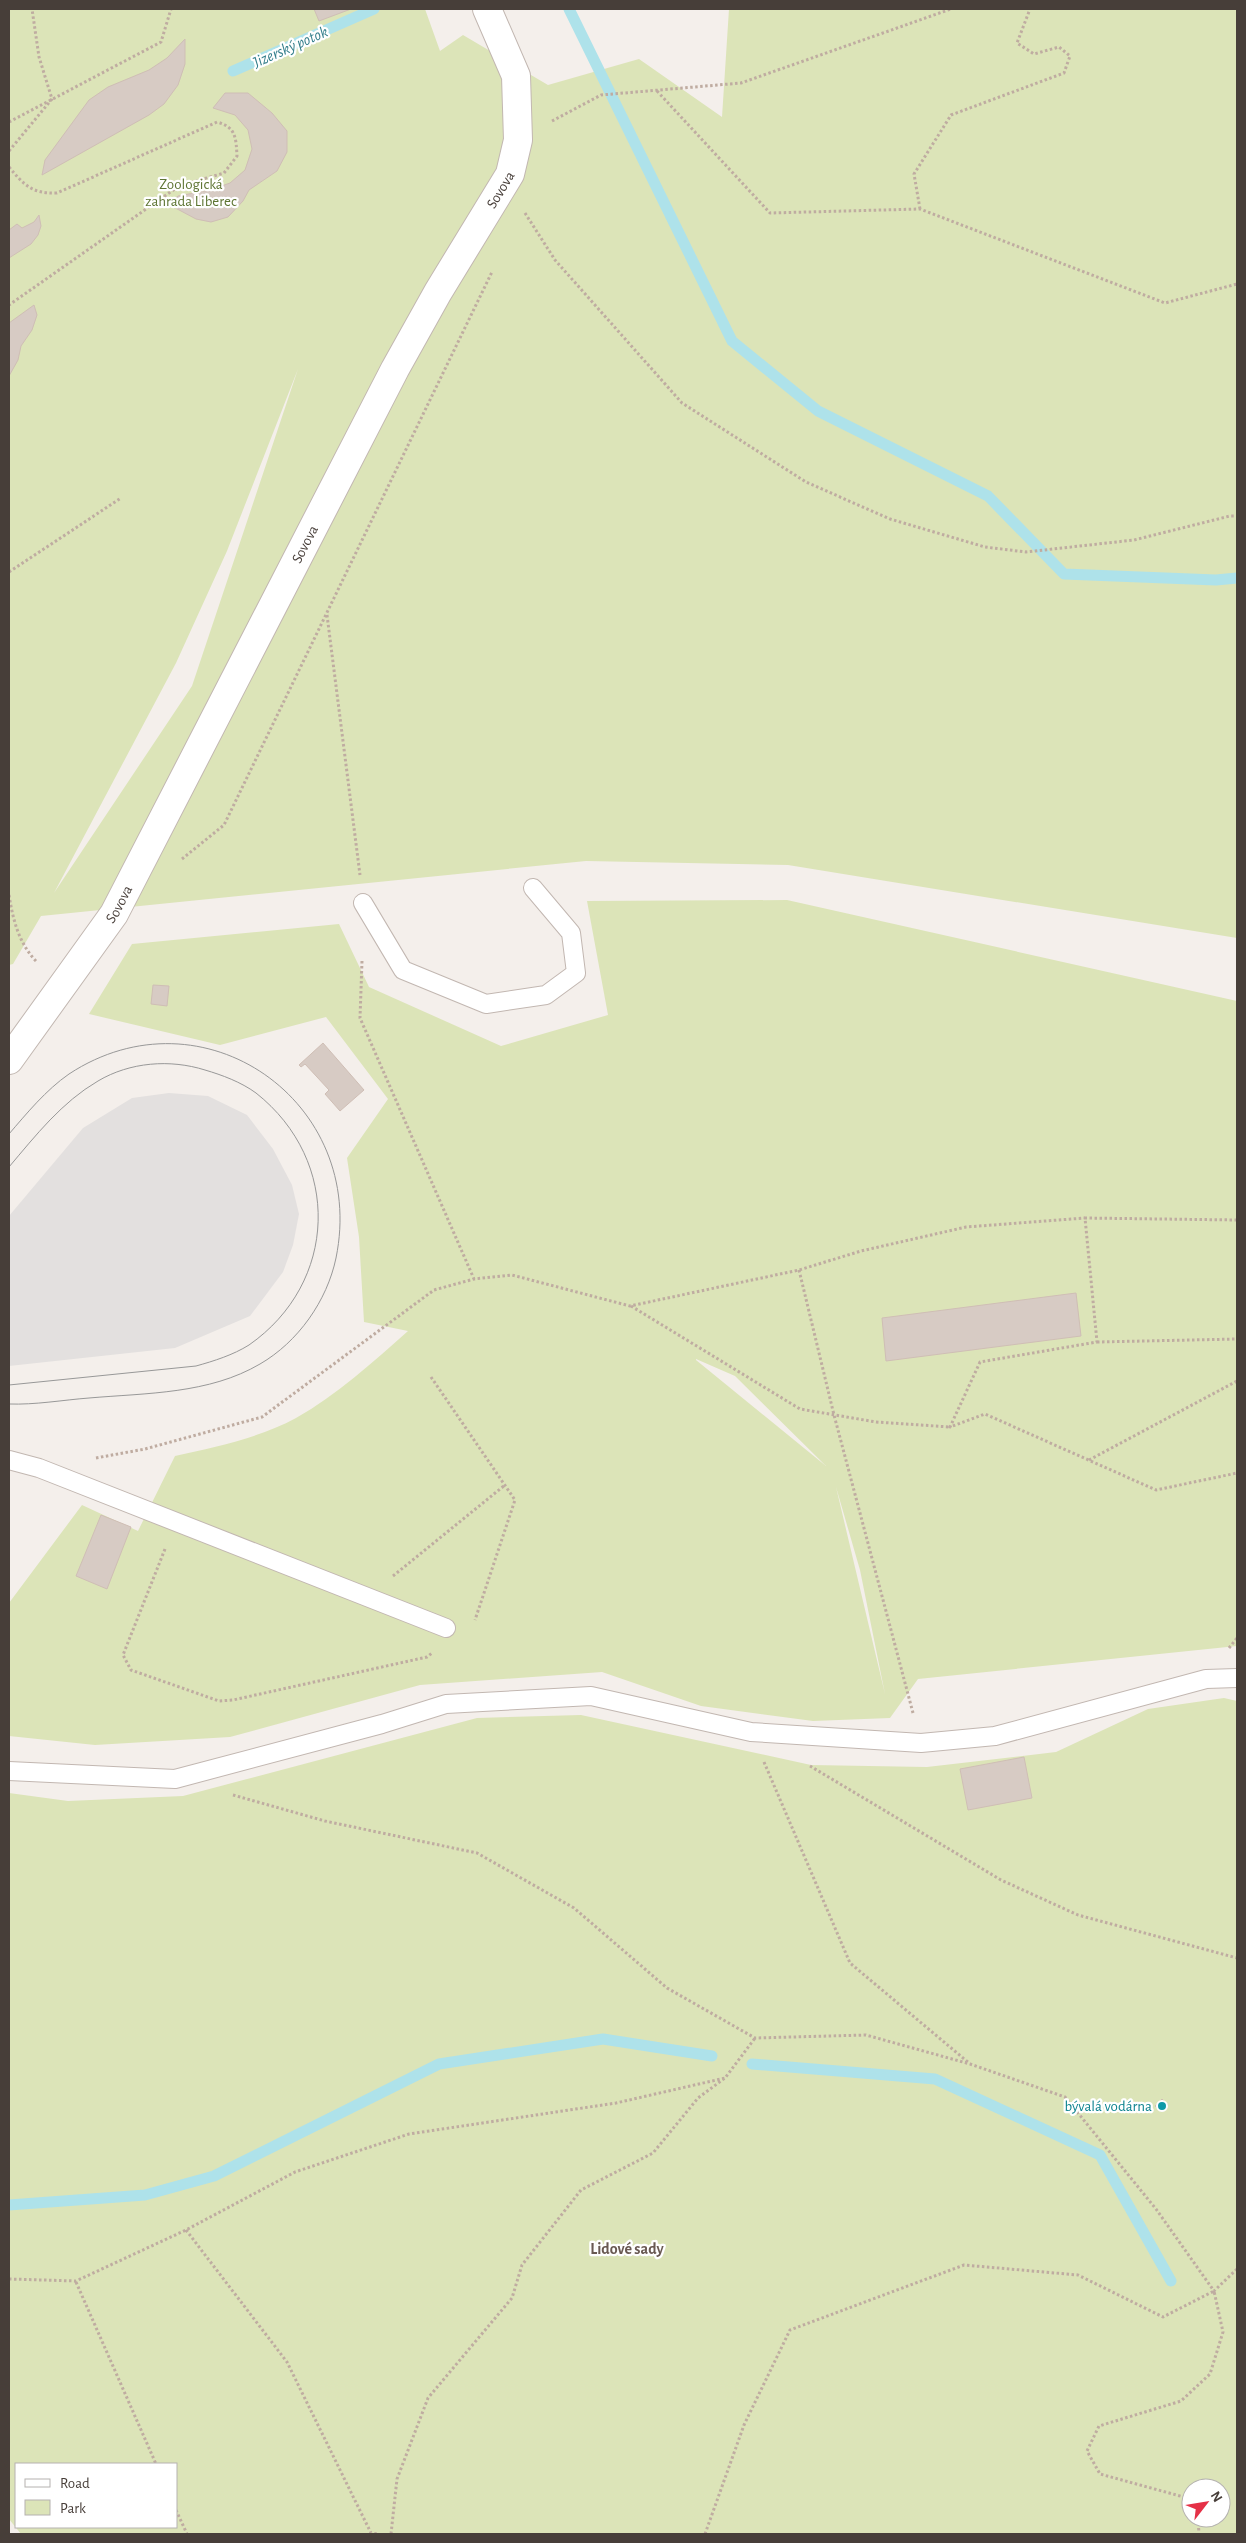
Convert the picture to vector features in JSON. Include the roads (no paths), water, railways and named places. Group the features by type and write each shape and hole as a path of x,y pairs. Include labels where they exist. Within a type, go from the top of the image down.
{"street":[{"name":"Sovova","path":"9,1060 114,914 395,369 438,292 510,174 518,140 516,76 486,9"}],"lane":[{"path":"364,903 403,970 486,1004 546,995 576,973 571,933 533,888"},
{"path":"9,1460 39,1468 175,1523 452,1629"},
{"path":"9,1772 175,1779 382,1724 446,1704 591,1696 751,1732 921,1743 995,1736 1206,1679 1237,1678"}],"waterway":[{"name":"Jizerský potok","path":"233,71 374,9"},
{"path":"569,9 732,341 818,411 988,496 1064,574 1216,580 1237,578"},
{"path":"9,2205 145,2195 214,2176 439,2064 603,2039 712,2056"},
{"path":"752,2064 935,2079 1100,2155 1171,2281"}],"tram line":[{"path":"9,1134 37,1102 61,1080 69,1074 120,1050 172,1044 221,1052 265,1074 301,1108 327,1151 339,1202 336,1258 326,1290 309,1319 298,1332 274,1355 260,1364 240,1374 199,1387 155,1393 9,1404"},
{"path":"9,1167 61,1109 98,1081 137,1066 178,1064 218,1074 244,1085 256,1093 284,1121 304,1152 315,1186 318,1221 313,1256 300,1289 278,1319 243,1349 196,1366 9,1385"}],"place":[{"name":"bývalá vodárna","path":"1162,2106"}],"district":[{"name":"Lidové sady","path":"627,2248"}],"park label":[{"name":"Zoologická zahrada Liberec","path":"191,192"}]}
